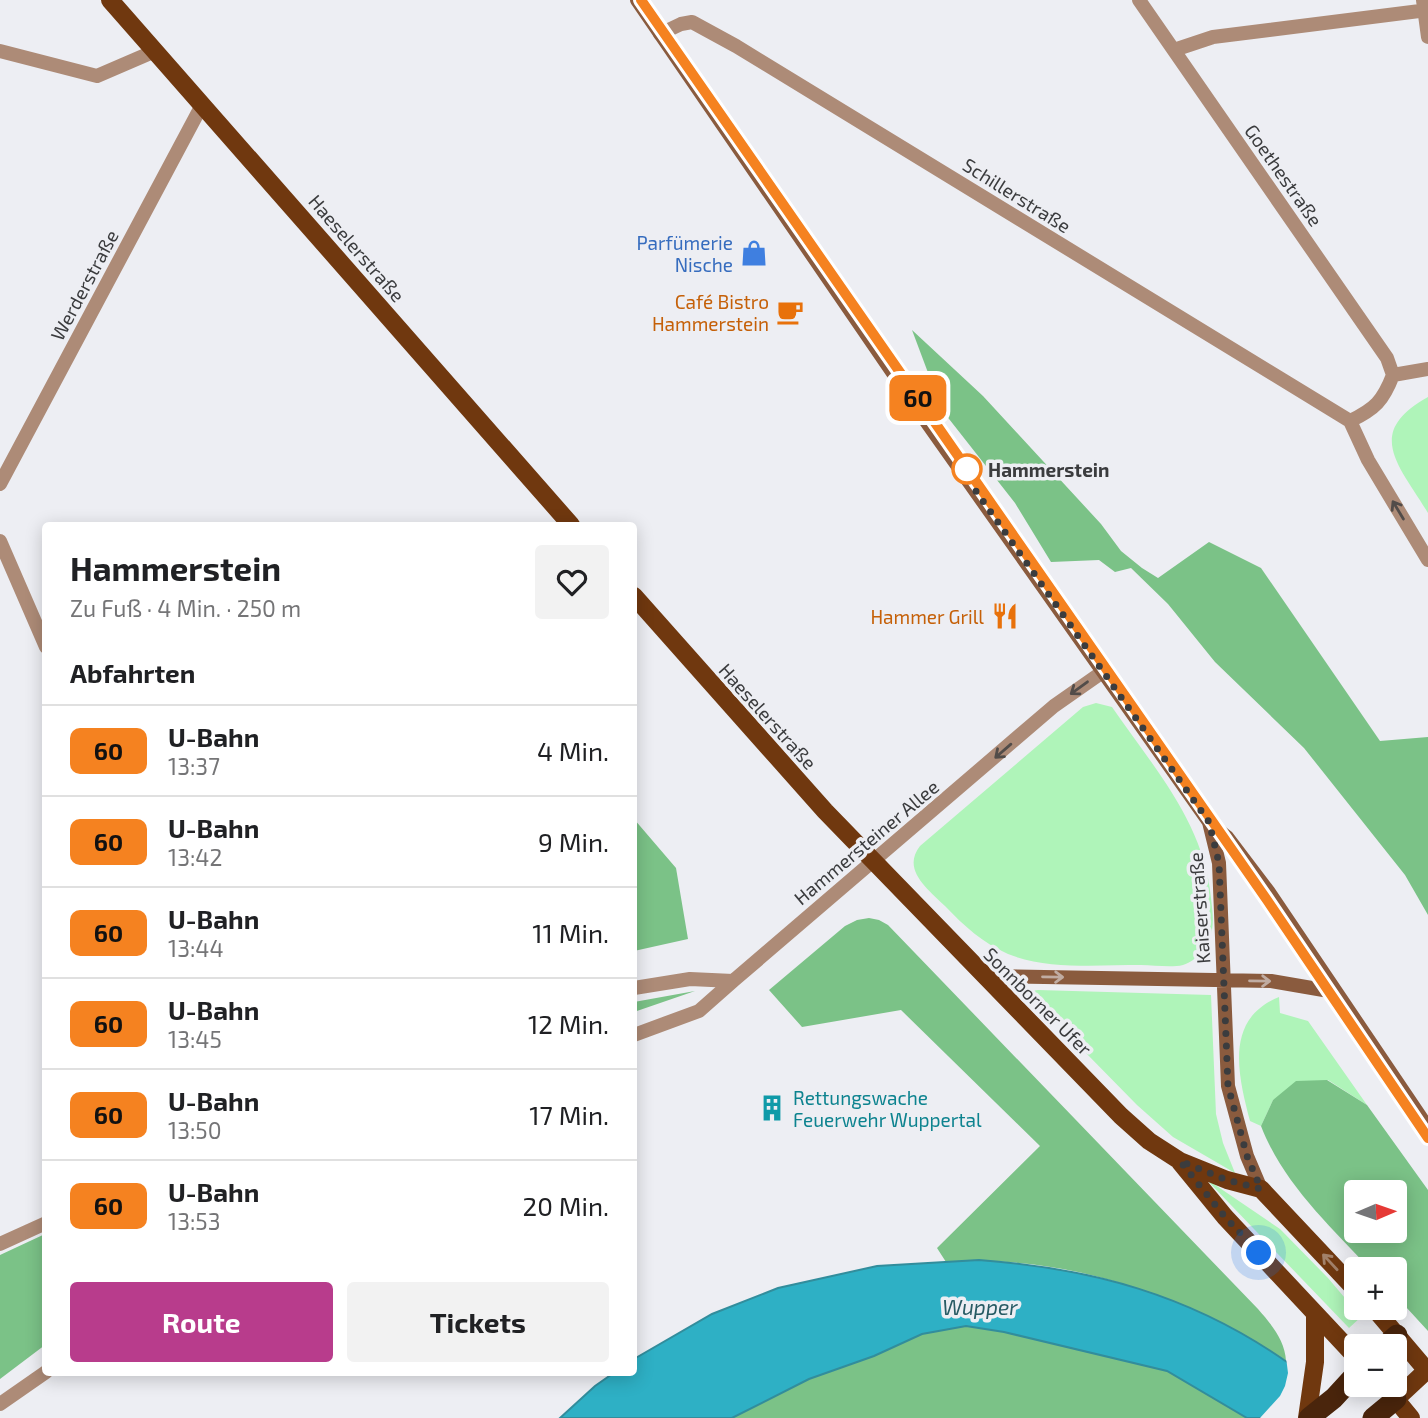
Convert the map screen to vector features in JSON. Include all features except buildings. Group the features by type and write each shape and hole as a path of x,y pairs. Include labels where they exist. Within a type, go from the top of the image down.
{"highway":[{"path":"1308,1418 1344,1387"},
{"path":"1373,1418 1385,1397"}],"main road":[{"name":"Haeselerstraße","path":"110,0 568,522"},
{"name":"Kaiserstraße","path":"637,0 920,412 1209,822 1219,863 1228,1086 1247,1156 1261,1189"},
{"name":"Haeselerstraße","path":"637,599 873,862"},
{"path":"1209,822 1227,837 1268,891 1428,1128"},
{"name":"Sonnborner Ufer","path":"873,862 1121,1116 1149,1140 1180,1161 1227,1180 1261,1189"},
{"path":"985,976 1271,981 1335,992"},
{"name":"Sonnborner Ufer","path":"1180,1161 1225,1217 1344,1344"},
{"path":"1261,1189 1344,1277"},
{"path":"1308,1418 1315,1362 1315,1314"},
{"path":"1407,1354 1427,1371 1407,1382"},
{"path":"1394,1397 1411,1418"}],"street":[{"name":"Goethestraße","path":"1139,0 1387,358 1392,375"},
{"path":"1174,50 1213,37 1425,7 1428,37"},
{"name":"Schillerstraße","path":"660,34 692,22 736,46 1350,421"},
{"path":"0,51 97,76 155,51"},
{"name":"Werderstraße","path":"0,484 202,105"},
{"path":"1428,369 1392,375 1386,395 1370,411 1350,421 1368,460 1428,559"},
{"path":"0,541 42,638"},
{"name":"Hammersteiner Allee","path":"637,1034 699,1010 1054,706 1104,671"},
{"path":"637,988 690,979 733,981"},
{"path":"0,1244 42,1225"},
{"path":"0,1404 42,1375"}],"green space":[{"path":"912,330 983,396 1101,524 1121,551 1142,568 1158,578 1209,542 1261,568 1380,741 1428,737 1428,915 1405,875 1304,748 1215,662 1168,604 1131,568 1115,572 1099,560 1051,562 1015,503 942,410"},
{"path":"1428,397 1428,513 1399,465 1393,451 1392,437 1397,424 1408,410"},
{"path":"1096,703 1112,707 1174,796 1198,845 1206,870 1213,926 1209,942 1202,952 1183,965 1056,965 1008,954 990,945 967,927 925,886 915,871 915,855 920,846 1083,707"},
{"path":"637,822 676,868 688,939 637,950"},
{"path":"869,918 888,925 1258,1309 1280,1339 1286,1361 1206,1317 1124,1284 1037,1265 992,1261 946,1262 937,1248 1040,1146 901,1010 802,1027 769,990 845,926"},
{"path":"695,991 637,1011 637,1001"},
{"path":"1031,991 1211,995 1216,1114 1223,1143 1235,1173 1173,1137 1137,1105 1031,997"},
{"path":"1279,997 1280,1013 1308,1021 1367,1105 1328,1080 1273,1100 1261,1126 1250,1121 1239,1067 1242,1034 1261,1007"},
{"path":"1327,1080 1367,1105 1428,1190 1428,1331 1407,1308 1407,1257 1359,1257 1346,1243 1407,1243 1407,1180 1344,1180 1344,1241 1294,1185 1270,1147 1261,1126 1273,1100 1296,1081"},
{"path":"1205,1178 1280,1229 1328,1278 1344,1297 1344,1320 1358,1320 1349,1328"},
{"path":"42,1235 42,1347 0,1379 0,1255"},
{"path":"966,1326 1004,1331 1167,1371 1247,1418 732,1418 809,1379 874,1356 922,1334"}],"water":[{"name":"Wupper","path":"979,1260 1061,1270 1138,1289 1176,1302 1248,1337 1293,1366 1353,1418 1247,1418 1167,1371 1004,1332 966,1326 922,1334 874,1356 809,1379 732,1418 560,1418 609,1376 637,1376 637,1357 712,1314 778,1288 877,1266"}],"pier":[{"path":"1286,1357 1357,1418 1260,1418 1280,1396 1285,1386 1288,1373"}],"railway":[{"path":"641,0 1267,900 1428,1138"}],"metro line":[{"name":"60","path":"641,0 1267,900 1428,1138"}],"place":[{"name":"Parfümerie Nische","path":"754,253"},
{"name":"Café Bistro Hammerstein","path":"790,312"},
{"name":"Hammerstein","path":"967,469"},
{"name":"Hammer Grill","path":"1005,616"},
{"name":"Rettungswache Feuerwehr Wuppertal","path":"772,1108"}],"route":[{"path":"967,469 959,467 1209,822 1219,863 1228,1086 1247,1156 1261,1189 1227,1180 1180,1161 1225,1217 1259,1253"}]}
